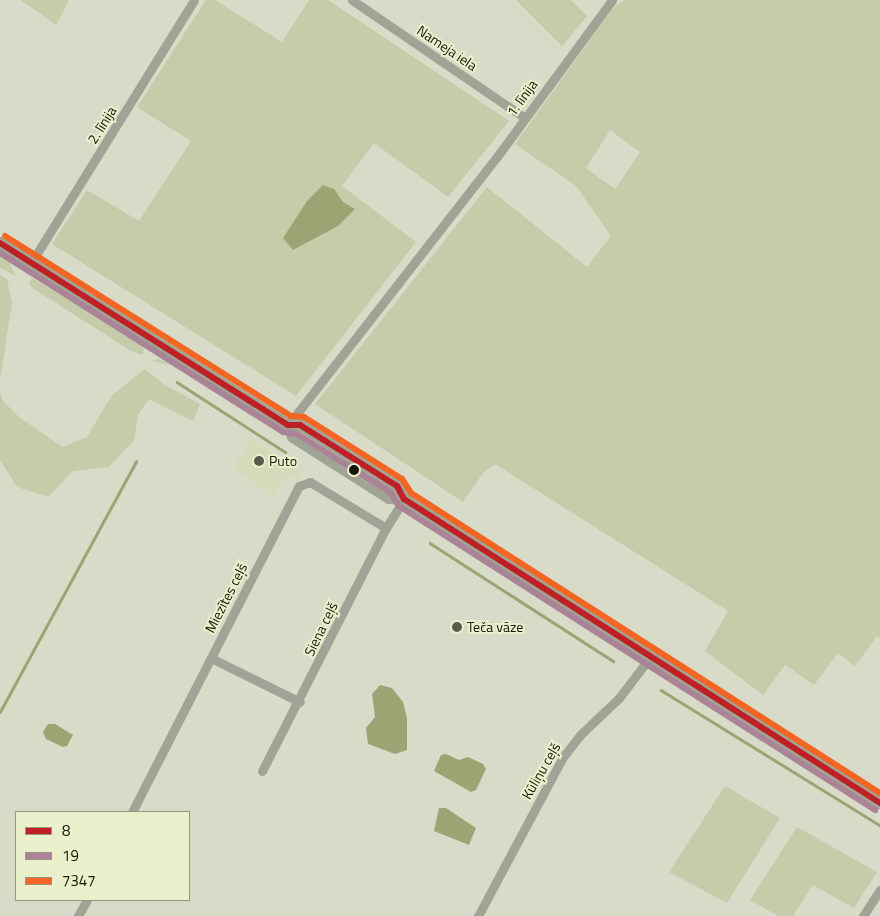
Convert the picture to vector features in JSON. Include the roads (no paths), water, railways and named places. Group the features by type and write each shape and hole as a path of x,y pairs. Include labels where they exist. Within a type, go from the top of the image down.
{"main road":[{"path":"0,243 288,425 300,425 397,486 404,499 880,803"}],"street":[{"name":"2. līnija","path":"31,263 194,0"},
{"name":"Nameja iela","path":"352,0 525,118"},
{"name":"1. līnija","path":"288,425 525,118 612,0"},
{"name":"Miezītes ceļš","path":"133,811 298,486 310,482 386,528"},
{"name":"Siena ceļš","path":"262,771 300,702 386,528 404,499"},
{"name":"Kūliņu ceļš","path":"478,916 563,757 580,735 619,698 651,656"},
{"path":"211,658 300,702"},
{"path":"863,916 880,890"},
{"path":"78,916 86,901"}],"waterway":[{"path":"177,382 285,452"},
{"path":"0,712 136,462"},
{"path":"430,543 613,661"},
{"path":"661,690 880,825"}],"place":[{"name":"Puto","path":"259,461"},
{"name":"Teča vāze","path":"457,627"}]}
